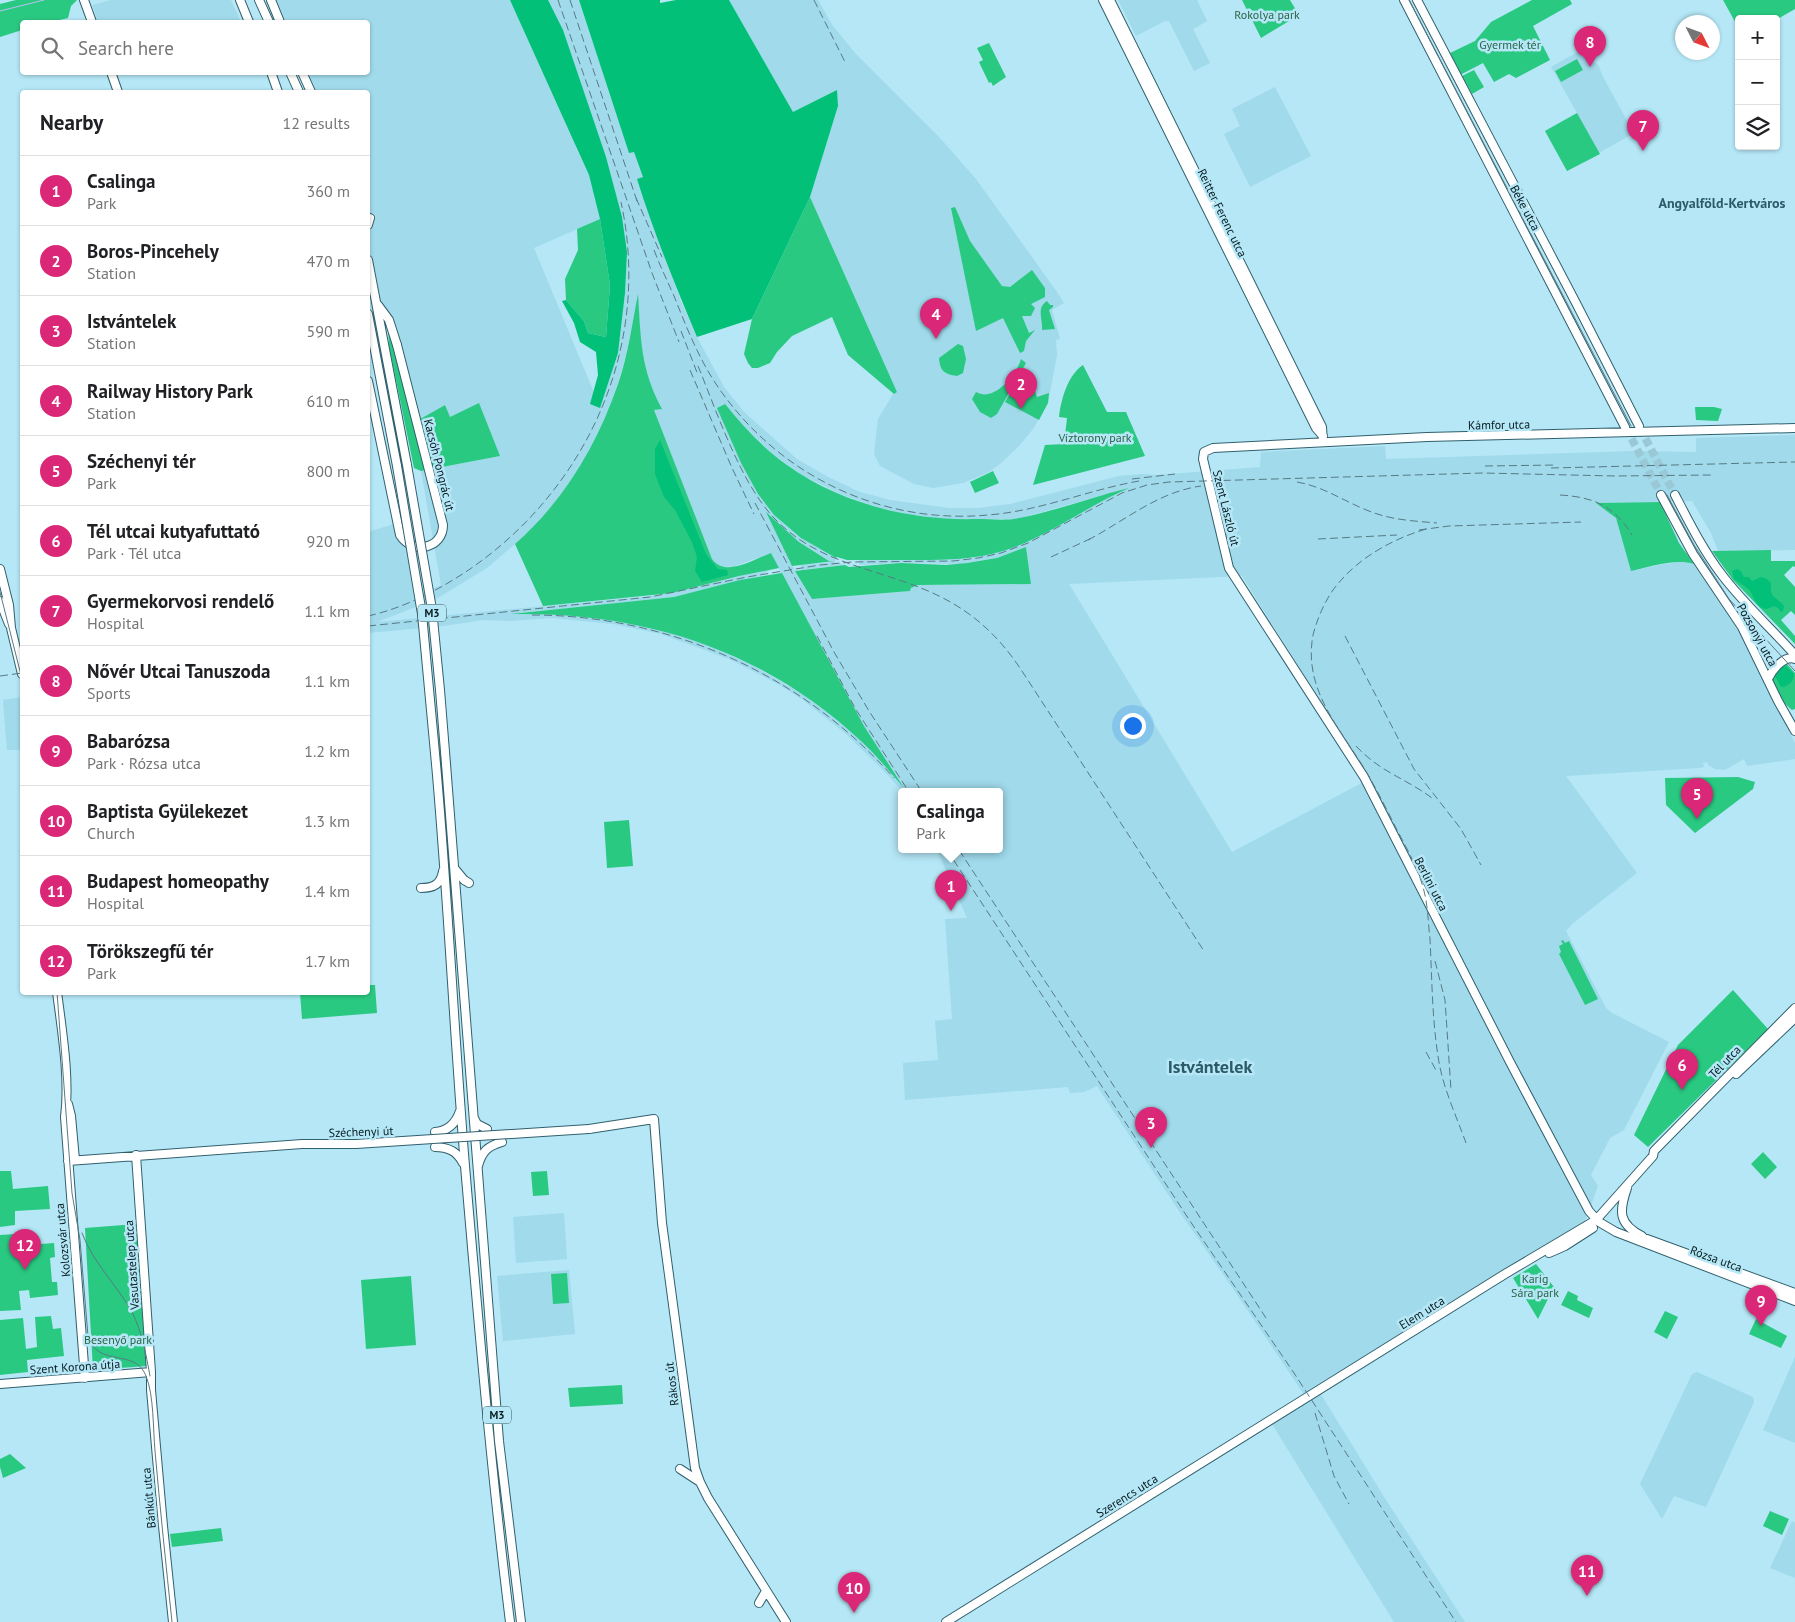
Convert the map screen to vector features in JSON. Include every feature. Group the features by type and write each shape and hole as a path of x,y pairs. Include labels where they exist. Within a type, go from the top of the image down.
{"street":[{"path":"84,0 91,20"},
{"path":"240,0 249,20"},
{"path":"259,0 268,20"},
{"path":"271,0 279,20"},
{"name":"Reitter Ferenc utca","path":"1103,0 1323,439"},
{"name":"Reitter Ferenc utca","path":"1110,0 1309,400 1322,427 1323,439"},
{"name":"Béke utca","path":"1404,0 1625,427"},
{"name":"Béke utca","path":"1417,0 1639,426"},
{"path":"112,75 117,90"},
{"path":"271,75 277,90"},
{"path":"291,75 298,90"},
{"path":"303,75 310,90"},
{"name":"M3","path":"370,270 432,609 446,764 499,1441 521,1622"},
{"name":"Kacsóh Pongrác út","path":"370,390 400,535 404,542 413,547 427,547 436,542 443,525 397,345 389,320 377,303"},
{"name":"M3","path":"370,324 397,466 422,614 444,861 465,1167 482,1366 510,1622"},
{"name":"Kámfor utca","path":"1204,452 1213,448 1323,439 1795,428"},
{"name":"Szent László út","path":"1204,452 1204,466 1229,568"},
{"name":"Pozsonyi utca","path":"1675,495 1711,559 1742,600 1795,655"},
{"name":"Pozsonyi utca","path":"1661,496 1693,554 1742,627 1795,731"},
{"name":"Berlini utca","path":"1229,568 1364,777 1576,1188 1589,1211 1599,1219"},
{"path":"0,569 9,605 11,628 20,666"},
{"path":"0,601 11,628"},
{"path":"1768,680 1771,672 1785,660 1789,658 1795,659"},
{"path":"421,888 431,888 439,882 444,861"},
{"path":"454,868 469,883"},
{"name":"Kolozsvár utca","path":"57,995 67,1100 71,1116 71,1161 85,1378"},
{"name":"Tél utca","path":"1599,1219 1653,1156 1658,1154 1708,1102 1795,1008"},
{"name":"Tél utca","path":"1756,1050 1795,1018"},
{"path":"435,1132 442,1132 451,1126 461,1109"},
{"path":"472,1115 477,1124 487,1129"},
{"name":"Széchenyi út","path":"71,1161 302,1144 356,1144 590,1129 654,1119"},
{"name":"Rákos út","path":"654,1119 665,1247 695,1468 700,1482 786,1622"},
{"path":"477,1170 484,1151 490,1145 502,1142"},
{"path":"435,1147 448,1148 456,1153 465,1167"},
{"name":"Vasutastelep utca","path":"136,1155 151,1372"},
{"path":"1629,1184 1622,1205 1623,1218 1631,1230 1648,1239"},
{"name":"Rózsa utca","path":"1599,1219 1610,1230 1645,1245 1795,1301"},
{"name":"Elem utca","path":"1320,1390 1599,1219"},
{"name":"Rózsa utca","path":"1630,1237 1648,1239 1795,1293"},
{"name":"Szent Korona útja","path":"0,1384 151,1372"},
{"name":"Bánkút utca","path":"151,1372 163,1526 174,1622"},
{"path":"135,1374 151,1389"},
{"name":"Szerencs utca","path":"946,1622 1320,1390"},
{"path":"680,1469 700,1482"},
{"path":"766,1591 763,1590 759,1599 772,1600"}],"shaded area":[{"path":"111,0 231,0 240,20 97,20 92,5"},
{"path":"276,0 579,0 629,153 634,151 643,177 637,179 681,301 697,337 724,387 745,413 797,459 828,477 860,492 890,500 949,508 978,508 1010,504 1119,476 1260,467 1261,452 1385,446 1386,459 1634,451 1696,452 1696,438 1795,435 1795,550 1718,551 1711,533 1692,501 1597,503 1616,518 1631,571 1687,561 1694,564 1743,638 1795,743 1795,759 1747,766 1744,759 1725,770 1715,769 1708,765 1707,762 1703,763 1704,767 1699,768 1566,776 1637,873 1572,924 1566,931 1606,1008 1612,1013 1669,1042 1624,1130 1610,1138 1591,1175 1598,1186 1584,1225 1317,1388 1386,1500 1465,1622 1394,1622 1272,1424 1309,1402 1181,1214 1097,1086 1084,1092 1070,1093 1068,1087 905,1100 903,1063 938,1060 935,1021 952,1019 945,919 967,918 938,853 1003,853 1003,788 899,788 846,734 803,700 778,684 729,659 661,634 613,624 552,618 511,621 483,620 444,626 370,633 370,531 404,521 416,596 441,585 421,471 500,456 449,417 445,405 414,423 383,314 370,259 370,90 315,90 308,75 370,75 370,20 285,20","holes":["575,145 622,217 627,251 625,293 618,353 600,407 534,248 600,219 589,175","638,297 643,383 712,559 720,566 733,567 771,553 864,726 902,785 863,742 820,707 806,696 750,664 688,638 638,624 583,615 519,613 674,597 760,576 770,570 672,593 650,596 377,622 436,599 487,568 529,532 564,493 587,455 608,411 626,355","724,404 774,455 805,477 843,495 900,513 944,519 1017,519 1125,489 1031,539 1004,550 973,558 859,560 859,565 901,563 959,564 997,558 1026,547 1031,584 918,585 911,588 910,591 812,599 795,571 767,514 799,542 831,562 801,565 801,570 845,565 835,562 836,558 801,538 774,515 758,494 741,463 718,408","1242,576 1369,779 1232,852 1069,584"]},
{"path":"729,0 818,0 833,26 856,54 940,138 976,179 1064,303 1052,310 1060,339 1056,340 1057,355 1048,403 1033,429 1020,445 1000,464 987,473 963,483 933,488 914,484 880,466 874,454 878,419 893,394 897,392 810,197 838,106 837,91 793,112"},
{"path":"1118,0 1197,0 1207,21 1193,29 1210,63 1194,71 1169,21 1165,21 1136,36"},
{"path":"1583,49 1591,64 1595,62 1598,65 1634,133 1567,171 1545,131 1577,113 1551,67"},
{"path":"1275,87 1311,156 1250,187 1224,134 1240,126 1232,109"},
{"path":"20,697 20,750 7,750 3,700"},
{"path":"564,1213 567,1259 516,1263 513,1217"},
{"path":"569,1270 575,1334 503,1341 497,1276"},
{"path":"1795,1357 1795,1443 1763,1430"},
{"path":"1697,1372 1753,1397 1754,1402 1706,1507 1674,1496 1662,1519 1640,1484 1692,1374"},
{"path":"1792,1521 1795,1523 1795,1578 1770,1568"}],"green space":[{"path":"16,0 77,0 71,6 68,18 60,20 20,20 20,31 0,37 0,4"},
{"path":"510,0 548,0 563,30 606,157 622,217 627,252 625,293 618,353 600,408 590,404 598,375 596,352 580,342 574,323 562,301 566,300 584,321 588,333 606,337 610,285 600,219 589,175"},
{"path":"579,0 660,0 660,3 676,0 729,0 793,112 837,90 838,106 810,197 752,319 697,337 650,219 637,179 643,177 634,152 629,153"},
{"name":"Rokolya park","path":"1242,0 1290,0 1299,15 1261,38"},
{"name":"Gyermek tér","path":"1532,0 1570,0 1572,4 1533,26 1550,60 1516,78 1509,74 1494,82 1483,63 1460,75 1450,53 1475,41 1491,22"},
{"path":"1723,0 1795,0 1795,9 1780,18 1780,15 1735,15 1735,22"},
{"path":"989,43 1006,77 993,86 991,82 989,83 979,62 983,60 977,48"},
{"path":"1577,59 1583,70 1561,82 1555,71"},
{"path":"1474,70 1484,87 1472,94 1462,76"},
{"path":"1577,113 1600,154 1567,171 1545,131"},
{"path":"810,197 897,392 894,394 848,355 832,317 792,336 777,352 770,363 758,368 752,368 744,354 752,319"},
{"path":"955,207 970,241 1002,286 1010,287 1032,270 1045,288 1045,297 1031,304 1035,308 1031,316 1022,316 1029,333 1035,330 1026,341 1024,351 1020,353 1003,318 976,331 951,208"},
{"path":"600,219 610,285 606,337 588,333 584,321 566,300 565,279 578,250 577,229"},
{"path":"638,294 643,353 649,380 662,409 654,410 712,559 725,567 732,567 749,563 771,553 779,568 672,593 543,606 515,544 533,527 564,491 600,429 618,384 627,351"},
{"path":"1047,301 1050,305 1053,305 1049,310 1055,329 1042,330 1041,310"},
{"path":"388,324 415,422 445,405 450,417 479,403 500,456 421,471 414,468 389,346"},
{"path":"958,344 963,346 966,359 963,373 957,376 944,371 940,366 939,358"},
{"path":"1021,359 1026,363 997,414 991,418 980,412 972,399 976,392 990,394 1004,385 1015,372"},
{"name":"Víztorony park","path":"1083,365 1107,412 1126,412 1145,456 1033,485 1045,445 1064,444 1067,418 1059,417 1061,403 1069,381"},
{"path":"1023,371 1030,376 1037,397 1049,393 1048,403 1039,420 1005,402"},
{"path":"725,404 762,444 787,465 808,479 854,500 903,513 952,519 1014,519 1047,512 1129,488 1035,538 991,554 940,560 847,560 836,558 801,538 774,515 758,494 741,463 717,408"},
{"path":"1695,407 1722,409 1718,421 1696,420"},
{"path":"660,440 706,554 718,569 727,570 728,575 702,582 695,571 697,557 692,542 675,510 664,497 655,474 655,449"},
{"path":"993,471 999,483 975,493 970,482"},
{"path":"1660,502 1679,543 1694,564 1679,562 1654,565 1631,571 1616,518 1596,503"},
{"path":"766,512 799,542 829,561 834,561 792,566"},
{"path":"1026,547 1031,584 918,585 911,588 910,591 812,599 795,571 845,565 849,567 901,563 946,565 967,563 997,558"},
{"path":"1771,550 1771,561 1795,561 1795,567 1793,566 1784,575 1795,587 1795,615 1791,611 1781,620 1795,636 1795,644 1733,580 1712,551"},
{"path":"1737,569 1741,571 1744,577 1749,577 1752,581 1761,577 1767,579 1771,583 1772,594 1784,606 1783,611 1781,612 1774,606 1767,609 1760,606 1748,589 1734,579 1732,571"},
{"path":"782,573 864,726 904,788 867,746 823,709 783,682 742,660 699,642 654,629 608,620 560,615 511,614 674,597 740,580"},
{"path":"1785,662 1795,673 1795,709 1792,710 1779,696 1772,683 1773,674"},
{"path":"1786,666 1794,674 1794,677 1788,685 1781,687 1775,676 1782,667"},
{"path":"1738,777 1755,782 1753,789 1695,833 1666,805 1665,778"},
{"path":"629,820 633,866 607,868 604,822"},
{"path":"1563,940 1565,943 1569,941 1598,999 1585,1005 1559,954 1561,952 1559,946 1563,944 1561,941"},
{"path":"370,985 375,985 377,1013 302,1019 300,995 370,995"},
{"path":"1733,990 1768,1029 1648,1147 1634,1135 1678,1045"},
{"path":"1763,1152 1777,1167 1765,1179 1751,1164"},
{"path":"0,1171 11,1171 13,1189 48,1186 50,1209 15,1211 15,1225 0,1227"},
{"path":"547,1171 549,1195 533,1196 531,1172"},
{"name":"Besenyő park","path":"136,1224 147,1366 93,1370 85,1228"},
{"path":"15,1234 16,1253 27,1252 27,1245 54,1243 55,1257 50,1258 52,1282 57,1282 58,1295 30,1298 29,1290 19,1291 21,1310 0,1311 0,1235"},
{"name":"Karig Sára park","path":"1536,1264 1554,1287 1538,1319 1513,1278"},
{"path":"567,1273 569,1303 553,1304 551,1274"},
{"path":"411,1276 416,1345 366,1349 361,1280"},
{"path":"1568,1291 1578,1296 1577,1300 1593,1308 1589,1318 1561,1305"},
{"path":"1665,1311 1678,1317 1667,1339 1654,1332"},
{"path":"51,1316 53,1329 61,1328 64,1356 27,1360 28,1372 0,1375 0,1320 23,1318 26,1349 37,1347 35,1317"},
{"path":"1756,1319 1787,1336 1781,1348 1749,1334"},
{"path":"622,1385 623,1404 570,1407 568,1388"},
{"path":"10,1454 26,1468 3,1478 0,1459"},
{"path":"1770,1511 1789,1519 1782,1535 1763,1526"},
{"path":"221,1528 223,1541 172,1547 170,1534"}],"waterway":[{"path":"0,11 44,0"}],"tunnel":[{"path":"1626,428 1661,495"},
{"path":"1640,428 1675,495"}],"tram line":[{"path":"1409,0 1631,426"},
{"path":"1667,495 1694,545 1729,599 1795,671"},
{"path":"0,592 20,671"},
{"path":"57,995 72,1193 80,1240 88,1336 93,1346 100,1352 108,1356 134,1362 141,1367 149,1384 172,1622"},
{"path":"82,1233 92,1254 132,1312 141,1335 150,1376"}],"railway":[{"path":"558,0 652,273 679,342"},
{"path":"570,0 638,204"},
{"path":"814,0 845,62"},
{"path":"636,198 662,257"},
{"path":"370,616 421,597 470,569 512,536 548,497 578,454 602,408 618,359 627,308 628,255 621,202"},
{"path":"654,250 704,363 716,384 740,416 769,444 800,468 834,487 870,502 908,511 948,516 1007,513 1139,481"},
{"path":"681,331 698,375"},
{"path":"698,366 730,446 750,486 774,518 792,534 832,557 917,587 952,603 985,627 1003,646 1020,668 1204,951"},
{"path":"690,370 754,514"},
{"path":"1551,468 1795,462"},
{"path":"1485,466 1557,465"},
{"path":"370,626 650,597 747,577 820,565 852,562 953,561 978,558 1001,553 1028,543 1122,493 1147,485 1169,482 1483,473 1615,476 1711,475"},
{"path":"1132,479 1175,474"},
{"path":"1297,482 1325,491 1377,514 1403,520 1437,523"},
{"path":"1088,540 1156,500 1185,489 1201,486"},
{"path":"1560,495 1583,498 1602,505 1618,517 1632,535"},
{"path":"755,503 834,652 869,711 919,788"},
{"path":"1419,530 1449,526 1581,522"},
{"path":"1426,529 1400,539 1375,552 1342,579 1333,590 1319,617 1313,635 1311,654 1313,672 1325,706 1377,790 1411,857 1423,887 1430,939 1433,1013 1438,1056 1446,1089 1466,1143"},
{"path":"1318,539 1397,535"},
{"path":"1051,557 1094,537"},
{"path":"532,615 583,618 634,626 683,639 731,658 776,681 818,709 858,741 894,778"},
{"path":"817,636 855,708 906,788"},
{"path":"1345,636 1414,769 1461,829 1481,865"},
{"path":"0,676 20,673"},
{"path":"1356,746 1383,769 1432,798"},
{"path":"949,853 1190,1221 1294,1373 1456,1622"},
{"path":"961,853 1266,1318"},
{"path":"1435,961 1445,1000 1451,1090"},
{"path":"1426,1052 1437,1072"},
{"path":"1315,1413 1334,1476 1349,1504"}],"place":[{"name":"Nővér Utcai Tanuszoda","path":"1590,67"},
{"name":"Gyermekorvosi rendelő","path":"1643,151"},
{"name":"Railway History Park","path":"936,339"},
{"name":"Boros-Pincehely","path":"1021,409"},
{"name":"Széchenyi tér","path":"1697,819"},
{"name":"Csalinga","path":"951,911"},
{"name":"Tél utcai kutyafuttató","path":"1682,1090"},
{"name":"Istvántelek","path":"1151,1148"},
{"name":"Törökszegfű tér","path":"25,1270"},
{"name":"Babarózsa","path":"1761,1326"},
{"name":"Budapest homeopathy","path":"1587,1596"},
{"name":"Baptista Gyülekezet","path":"854,1613"}],"district":[{"name":"Angyalföld-Kertváros","path":"1722,203"},
{"name":"Istvántelek","path":"1210,1067"}]}
